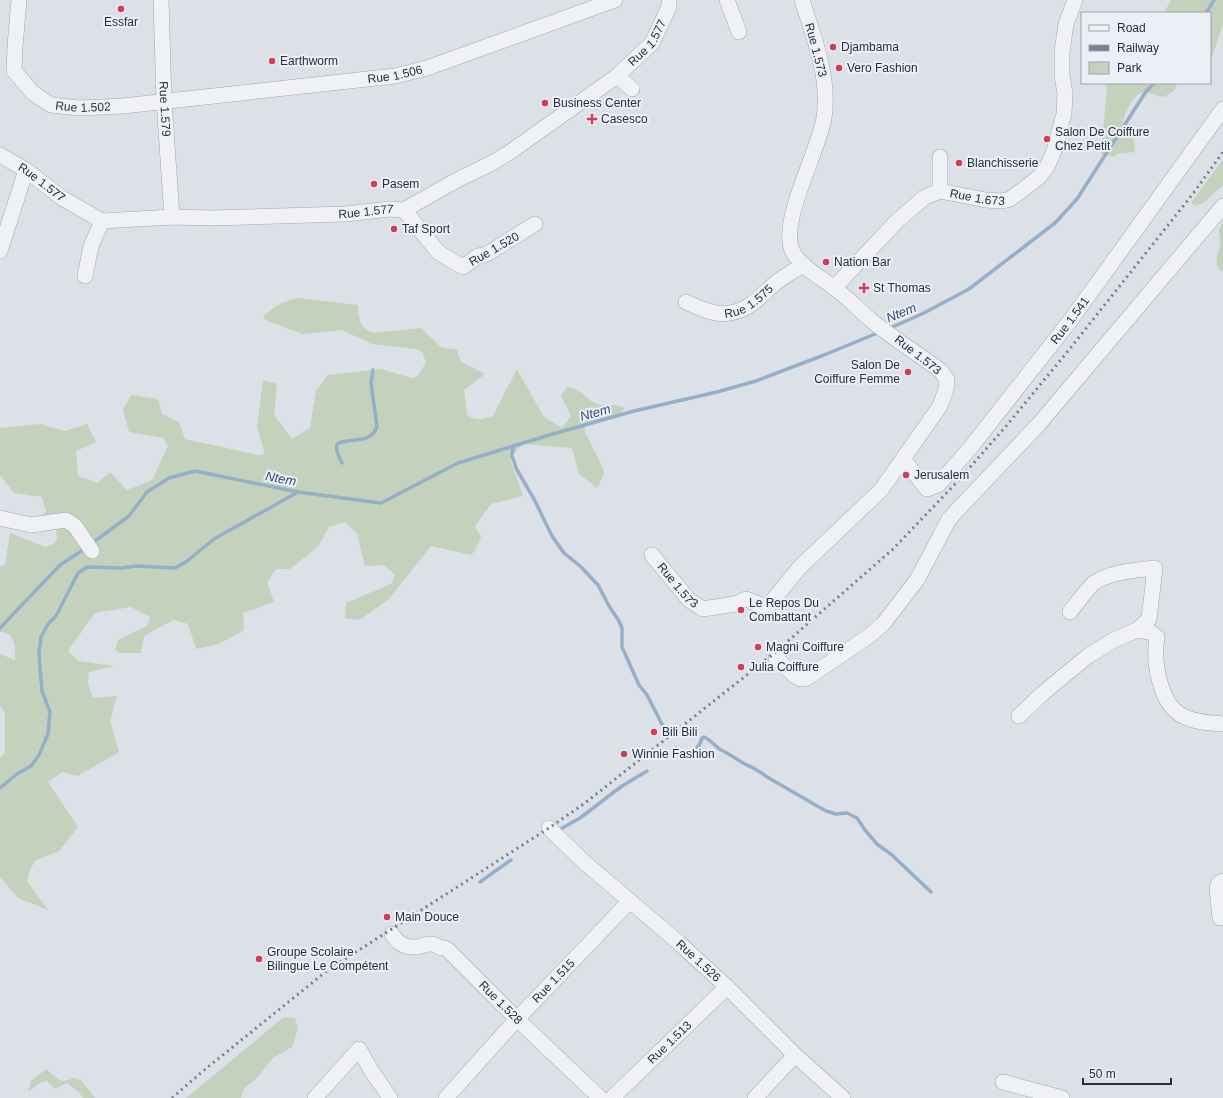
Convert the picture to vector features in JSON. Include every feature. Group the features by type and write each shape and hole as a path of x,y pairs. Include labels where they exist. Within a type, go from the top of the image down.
{"street":[{"name":"Rue 1.502","path":"19,0 14,71 33,93 51,105 79,108 123,106 164,101"},
{"name":"Rue 1.579","path":"161,0 164,101 172,217"},
{"name":"Rue 1.506","path":"164,101 395,76 427,68 615,0"},
{"name":"Rue 1.577","path":"0,155 26,170 62,198 102,221 172,217 212,218 345,214 390,209 404,210 507,154 617,76 652,43 669,7 669,0"},
{"path":"727,0 739,32"},
{"name":"Rue 1.573","path":"652,555 689,600 703,609 735,604 746,599 761,605 768,605 800,567 881,490 940,406 946,390 947,380 941,371 873,322 834,288 804,265 794,254 790,241 790,223 817,147 824,118 826,93 823,69 802,0"},
{"name":"Rue 1.673","path":"834,288 897,221 925,197 940,191 986,200 1002,201 1010,199 1038,178 1047,167 1054,151 1064,114 1065,94 1062,75 1062,52 1066,24 1075,0"},
{"path":"617,76 632,89"},
{"name":"Rue 1.541","path":"903,459 927,489 938,485 971,447 1070,322 1223,109"},
{"path":"940,157 940,191"},
{"path":"0,251 26,170"},
{"path":"776,658 801,680 807,678 869,636 883,624 917,580 949,519 1040,424 1223,206"},
{"name":"Rue 1.520","path":"404,210 438,252 463,267 478,256 487,254 535,224"},
{"path":"85,276 91,246 102,221"},
{"name":"Rue 1.575","path":"686,302 701,309 720,313 730,313 750,306 787,274 804,265"},
{"path":"0,518 31,525 66,520 75,526 92,551"},
{"path":"1019,716 1043,693 1088,656 1114,640 1137,630 1149,619 1155,568 1128,571 1095,583 1070,612"},
{"path":"1137,630 1150,632 1157,637 1155,650 1162,692 1176,711 1182,716 1192,719 1223,724"},
{"name":"Rue 1.526","path":"549,828 584,862 727,987 795,1055 843,1098"},
{"path":"1220,918 1217,888 1219,883 1223,881"},
{"name":"Rue 1.515","path":"446,1098 517,1019 630,901"},
{"name":"Rue 1.528","path":"392,934 394,938 402,944 410,947 432,944 441,949 445,948 454,955 517,1019 600,1098"},
{"name":"Rue 1.513","path":"612,1098 727,987"},
{"path":"315,1098 359,1049 390,1098"},
{"path":"755,1098 795,1055"},
{"path":"1003,1082 1062,1098"}],"green space":[{"path":"1171,0 1223,0 1223,23 1211,61 1211,12 1165,12"},
{"path":"1106,84 1177,84 1174,91 1164,97 1142,93 1135,97 1122,124 1134,140 1134,152 1118,154 1114,157 1101,154"},
{"path":"1223,159 1223,185 1206,201 1196,206 1191,203"},
{"path":"1223,223 1223,270 1221,272 1218,268 1217,260 1220,245 1219,230"},
{"path":"297,298 358,305 359,318 362,325 368,331 373,333 421,328 441,347 457,350 461,362 485,374 464,390 467,415 473,419 483,419 493,416 517,369 544,417 562,428 571,416 561,396 567,387 576,389 597,404 625,408 618,416 596,422 585,427 585,432 603,468 604,475 597,488 579,474 572,448 523,444 512,455 511,461 523,496 491,504 475,526 481,537 475,551 471,555 431,546 388,600 361,619 355,620 345,618 346,603 391,584 395,575 384,565 365,566 357,533 345,522 329,527 318,547 290,569 276,569 267,582 274,602 243,613 244,630 219,644 196,649 188,624 173,620 144,636 141,653 120,653 115,650 118,640 147,626 150,617 131,607 95,613 68,651 79,661 115,666 89,672 88,683 93,698 117,696 110,721 119,752 78,776 62,772 48,782 78,827 59,851 35,861 30,870 27,881 48,910 18,898 0,877 0,758 5,753 5,713 0,706 0,654 15,660 15,656 14,642 12,638 5,632 0,632 0,567 5,565 10,533 45,547 54,544 57,539 56,529 31,525 46,512 42,497 14,493 0,475 0,428 40,424 65,431 87,424 96,442 76,451 78,476 97,483 110,472 127,490 152,480 168,446 163,438 129,432 123,410 131,395 158,399 162,414 179,422 185,439 263,455 264,450 257,427 263,380 277,384 274,415 292,439 310,428 316,391 328,375 381,369 412,378 418,376 426,362 422,352 416,349 372,344 342,330 303,334 267,321 263,317 278,305"},
{"path":"284,1017 295,1018 298,1029 292,1047 273,1058 256,1079 244,1088 241,1098 186,1098"},
{"path":"46,1069 61,1080 65,1081 73,1078 81,1080 95,1098 83,1098 80,1093 67,1083 55,1089 47,1081 41,1082 28,1092 31,1081"}],"waterway":[{"name":"Ntem","path":"1207,12 1214,0"},
{"name":"Ntem","path":"888,329 924,313 969,289 1055,223 1077,199 1145,93 1153,84"},
{"name":"Ntem","path":"91,544 129,516 147,492 169,478 195,471 298,492 381,503 458,463 634,411 717,392 756,381 880,332"},
{"path":"342,463 337,451 337,444 360,440 370,436 374,433 377,427 371,383 373,370"},
{"path":"513,446 512,456 517,470 534,499 552,536 564,553 580,566"},
{"path":"0,788 17,774 31,766 39,755 48,734 50,712 42,691 39,653 41,637 48,624 56,616 78,573 87,567 121,568 136,566 175,568 186,562 214,539 298,492"},
{"name":"Ntem","path":"0,628 60,565 86,548"},
{"path":"582,568 598,585 619,621 622,628 622,647 639,685 647,695 664,728"},
{"path":"676,748 683,758 695,750 704,737 721,750 826,811 836,814 847,813 857,818 877,844 892,855 931,892"},
{"path":"557,831 580,818 622,786 647,771"},
{"path":"480,882 511,860"}],"railway":[{"path":"172,1098 203,1071 328,970 549,828 585,803 772,655 893,549 958,481 1007,425 1192,195 1223,152"}],"place":[{"name":"Essfar","path":"121,9"},
{"name":"Djambama","path":"833,47"},
{"name":"Earthworm","path":"272,61"},
{"name":"Vero Fashion","path":"839,68"},
{"name":"Business Center","path":"545,103"},
{"name":"Casesco","path":"592,119"},
{"name":"Salon De Coiffure Chez Petit","path":"1047,139"},
{"name":"Blanchisserie","path":"959,163"},
{"name":"Pasem","path":"374,184"},
{"name":"Taf Sport","path":"394,229"},
{"name":"Nation Bar","path":"826,262"},
{"name":"St Thomas","path":"864,288"},
{"name":"Salon De Coiffure Femme","path":"908,372"},
{"name":"Jerusalem","path":"906,475"},
{"name":"Le Repos Du Combattant","path":"741,610"},
{"name":"Magni Coiffure","path":"758,647"},
{"name":"Julia Coiffure","path":"741,667"},
{"name":"Bili Bili","path":"654,732"},
{"name":"Winnie Fashion","path":"624,754"},
{"name":"Main Douce","path":"387,917"},
{"name":"Groupe Scolaire Bilingue Le Compétent","path":"259,959"}]}
